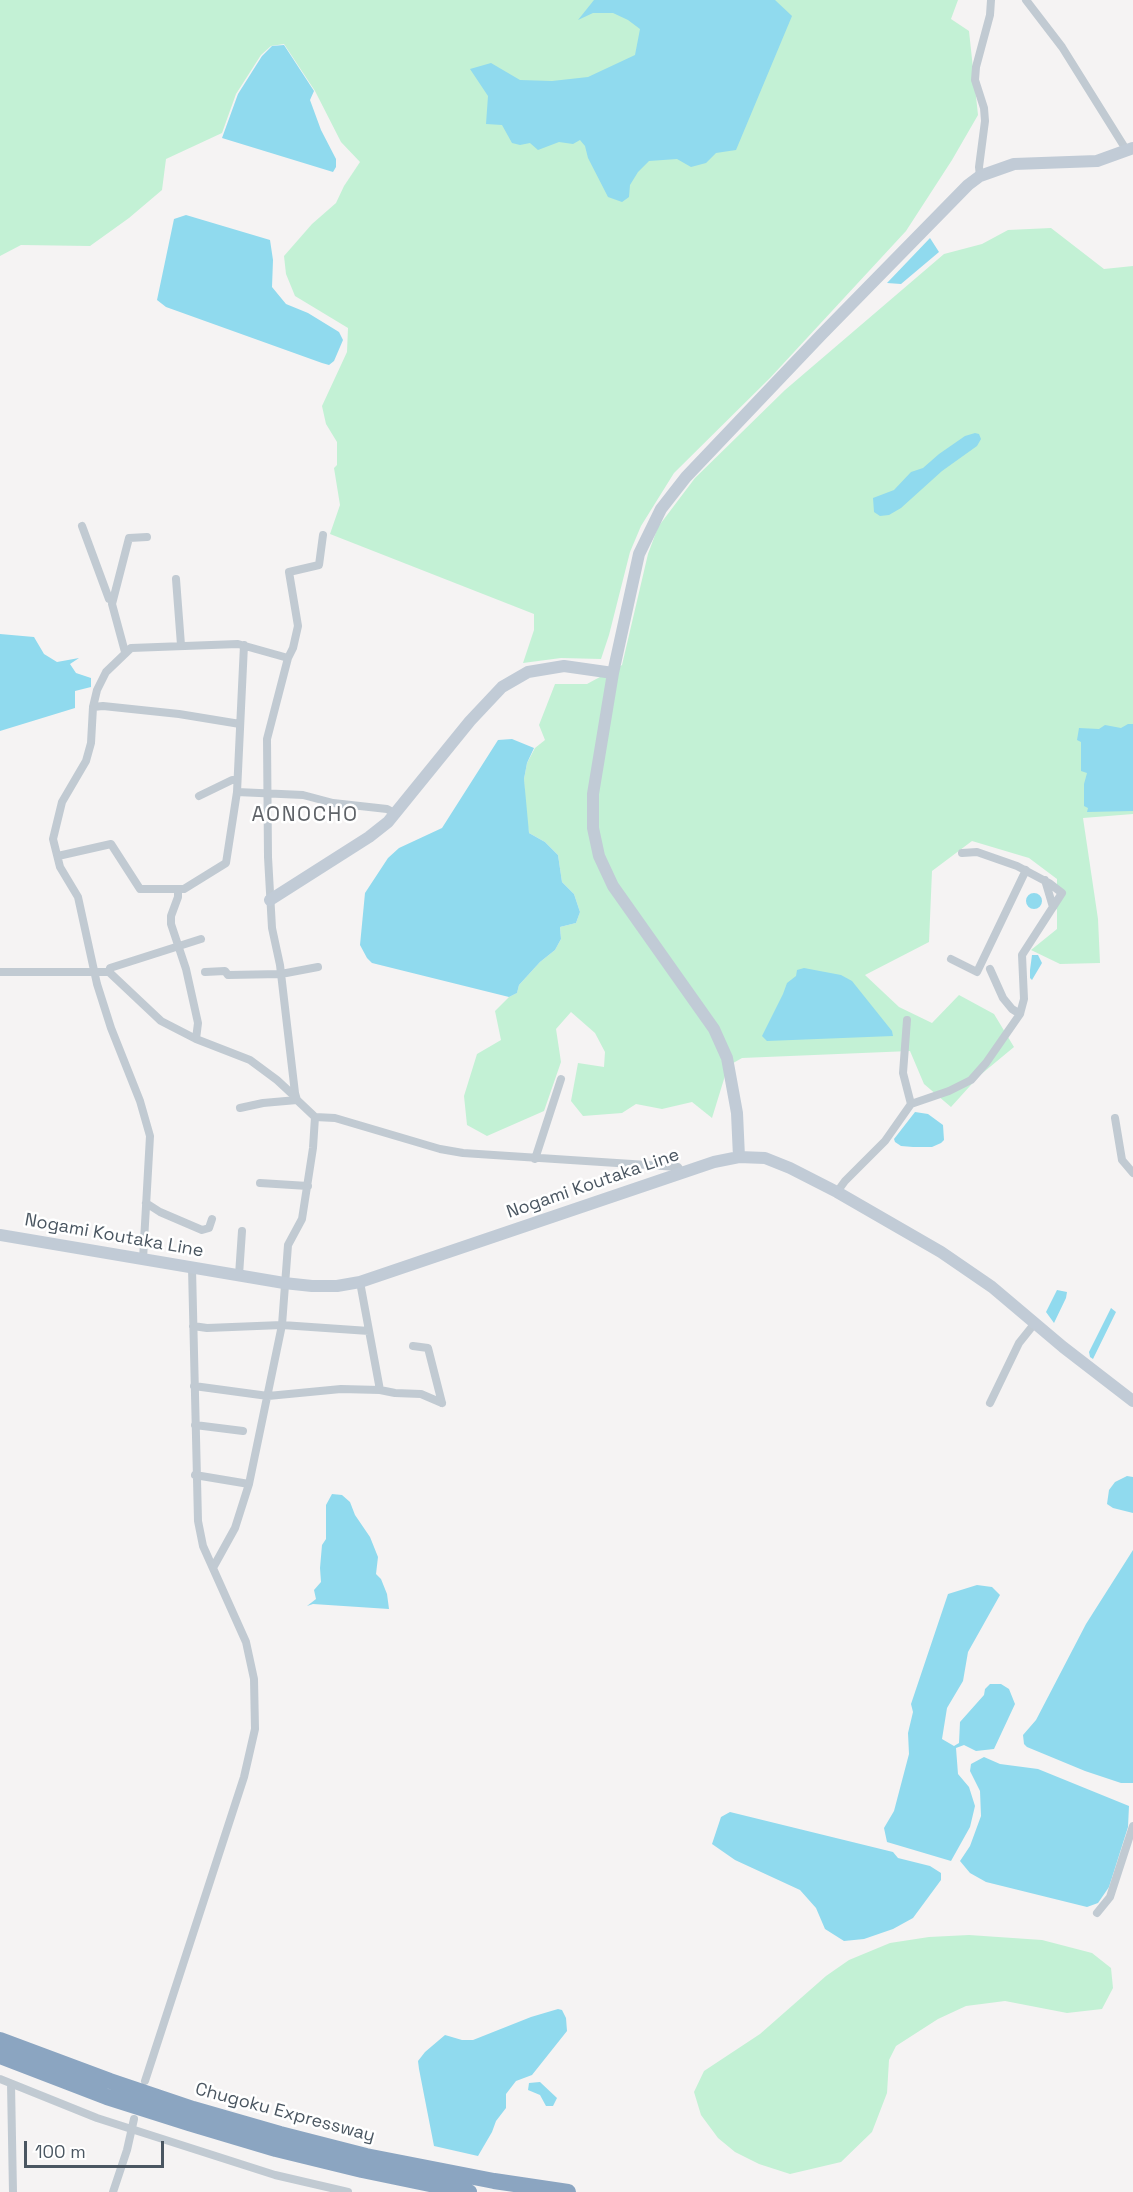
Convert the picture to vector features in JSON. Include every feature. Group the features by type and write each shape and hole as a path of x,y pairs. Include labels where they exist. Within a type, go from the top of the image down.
{"highway":[{"name":"Chugoku Expressway","path":"0,2040 110,2082 280,2134 378,2158 494,2181 568,2192"},
{"name":"Chugoku Expressway","path":"0,2056 107,2097 265,2146 362,2170 469,2192"}],"street":[{"path":"980,176 979,167 985,121 984,108 975,80 976,67 990,15 991,0"},
{"path":"739,1157 737,1113 727,1058 714,1029 613,885 599,856 593,828 593,794 613,673 639,554 661,509 686,477 951,201 980,176 1014,165 1097,161 1130,150 1062,47 1026,0"},
{"path":"82,526 109,599 112,600"},
{"path":"296,1097 281,974 272,928 267,739 298,627 289,573 319,565 323,535"},
{"path":"125,652 112,600 129,538 147,537"},
{"path":"176,579 182,645"},
{"path":"142,1259 150,1136 140,1101 111,1028 78,897 60,867 53,839 62,802 86,761 91,743 93,707 98,690 106,672 125,652 131,648 182,645 244,645 288,658"},
{"path":"58,856 109,843 137,888 178,890 184,889 226,863 237,792 244,645"},
{"path":"270,900 369,837 396,814 470,721 502,687 528,672 564,666 613,673"},
{"path":"93,707 103,706 178,714 240,724"},
{"path":"199,796 232,780 237,780"},
{"path":"237,792 303,795 333,803 387,809 396,814"},
{"path":"837,1192 885,1141 911,1104 949,1091 971,1080 986,1063 1020,1014 1024,999 1022,955 1062,893 1045,880 1026,870 977,852 962,853"},
{"path":"951,959 977,972 1026,870"},
{"path":"1045,880 1053,907"},
{"path":"178,890 171,924 186,969 198,1023 196,1039"},
{"path":"110,972 110,968 201,939"},
{"path":"205,972 225,971 228,975 281,974 318,967"},
{"path":"990,969 1003,998 1012,1009 1020,1014"},
{"path":"0,972 110,972 161,1021 196,1039 250,1060 277,1080 315,1117 335,1118 440,1149 535,1159 678,1167 682,1173"},
{"path":"907,1020 903,1073 911,1104"},
{"path":"535,1159 561,1079"},
{"path":"240,1108 296,1097"},
{"path":"214,1566 235,1528 249,1484 282,1325 288,1245 302,1219 308,1186 315,1117"},
{"path":"1115,1118 1122,1160 1133,1173"},
{"name":"Nogami Koutaka Line","path":"0,1235 312,1286 360,1282 714,1162 739,1157 765,1158 837,1192 941,1252 992,1287 1063,1347 1133,1401"},
{"path":"260,1183 308,1186"},
{"path":"146,1203 160,1212 202,1230 209,1228 212,1219"},
{"path":"239,1275 242,1231"},
{"path":"145,2081 244,1777 255,1729 254,1679 249,1653 214,1566 203,1546 198,1521 195,1475 192,1268"},
{"path":"360,1282 380,1390"},
{"path":"990,1403 1019,1343 1035,1323"},
{"path":"193,1326 207,1328 282,1325 369,1331"},
{"path":"194,1386 268,1396 341,1389 380,1390 395,1394 421,1394 442,1403 428,1348 413,1346"},
{"path":"195,1425 243,1431"},
{"path":"195,1475 249,1484"},
{"path":"1097,1913 1110,1897 1133,1826"},
{"path":"0,2079 97,2118 133,2124 275,2175 348,2192"},
{"path":"11,2084 13,2192"},
{"path":"113,2192 133,2124"}],"green space":[{"path":"0,0 958,0 951,19 969,31 978,115 906,231 770,378 674,473 641,526 630,552 601,659 561,658 523,663 534,630 534,614 330,534 340,505 334,468 337,465 337,442 326,424 322,406 347,352 348,328 295,296 286,274 284,256 312,224 336,203 360,162 341,142 315,91 284,44 271,46 261,55 236,94 222,133 166,159 162,190 129,218 90,246 21,245 0,256"},
{"path":"1051,228 1104,269 1133,266 1133,814 1083,818 1098,919 1100,963 1060,964 1031,950 1057,929 1057,879 1029,858 972,841 932,871 929,942 865,975 899,1007 932,1023 959,995 994,1014 1014,1047 979,1076 951,1107 924,1084 910,1051 742,1058 728,1066 712,1118 692,1102 662,1109 636,1104 622,1113 583,1116 571,1101 578,1063 604,1067 605,1052 595,1033 571,1012 556,1029 561,1062 544,1111 487,1136 467,1125 464,1096 477,1054 501,1040 495,1011 509,997 517,993 519,985 540,962 555,950 561,939 560,927 576,923 580,912 574,894 562,882 558,855 545,842 529,833 525,810 524,779 527,763 535,748 545,740 539,725 555,684 587,684 622,665 648,554 658,527 695,478 785,390 944,254 982,244 1008,230"},
{"path":"969,1935 1042,1940 1092,1953 1111,1968 1113,1988 1102,2009 1067,2013 1005,2001 966,2006 938,2019 896,2046 889,2060 887,2093 872,2132 841,2162 790,2174 759,2164 735,2152 718,2138 701,2115 694,2092 704,2071 760,2034 826,1976 849,1960 890,1943 929,1937"}],"water":[{"path":"594,0 775,0 792,16 736,150 716,153 706,163 691,167 677,159 649,161 638,172 630,185 629,197 622,202 608,197 588,158 585,146 580,140 573,144 559,142 538,150 530,143 520,145 512,143 502,125 486,124 488,96 470,69 491,63 520,80 552,81 588,77 635,55 640,29 628,20 613,13 593,13 578,20"},
{"path":"284,45 314,91 310,100 321,130 336,159 333,172 222,138 238,94 262,56 272,46"},
{"path":"186,215 270,240 273,260 272,287 286,304 308,313 339,332 343,340 334,361 329,365 322,363 166,307 157,300 174,219"},
{"path":"930,238 939,252 901,284 887,283"},
{"path":"979,434 981,439 977,446 942,471 901,508 889,515 880,516 874,512 873,498 894,490 911,472 923,468 965,436"},
{"path":"0,634 34,637 44,654 57,662 79,658 70,664 76,673 91,678 91,687 75,691 75,708 0,731"},
{"path":"1133,724 1133,811 1087,812 1088,808 1084,806 1084,784 1087,773 1081,771 1081,742 1077,740 1079,728 1099,729 1105,725 1121,728"},
{"path":"512,739 534,748 527,763 524,779 529,833 545,842 558,855 562,882 574,894 580,912 576,923 560,927 561,939 555,950 540,962 519,985 517,993 509,997 372,963 360,945 365,893 388,858 399,848 442,828 498,740"},
{"path":"1031,893 1037,893 1042,901 1040,907 1031,909 1026,904 1026,898"},
{"path":"1032,955 1038,955 1042,963 1032,980 1030,970"},
{"path":"804,968 841,975 852,981 892,1031 893,1036 767,1041 762,1036 787,983 796,976 797,970"},
{"path":"915,1112 928,1114 943,1125 944,1140 941,1143 932,1147 913,1147 901,1146 895,1142 894,1139"},
{"path":"1057,1290 1067,1292 1054,1323 1046,1312"},
{"path":"1111,1308 1116,1312 1093,1359 1089,1352"},
{"path":"1127,1476 1133,1477 1133,1513 1113,1508 1107,1504 1109,1490 1115,1482"},
{"path":"332,1494 342,1495 350,1502 355,1515 370,1537 378,1557 376,1574 381,1579 387,1594 389,1609 313,1604 307,1606 316,1599 314,1590 321,1582 322,1545 326,1539 326,1505"},
{"path":"1133,1550 1133,1783 1121,1783 1027,1747 1024,1744 1023,1735 1036,1720 1086,1624"},
{"path":"977,1585 992,1587 1000,1595 968,1652 963,1681 947,1708 942,1739 954,1746 959,1743 960,1722 984,1695 985,1689 990,1684 1001,1684 1009,1689 1015,1704 994,1749 976,1751 964,1745 956,1748 958,1774 969,1787 975,1806 970,1827 951,1861 887,1842 884,1828 894,1811 909,1754 908,1733 913,1712 911,1704 948,1594"},
{"path":"984,1757 1000,1764 1038,1769 1129,1806 1128,1827 1109,1887 1098,1903 1087,1907 986,1882 970,1873 960,1861 970,1846 981,1816 980,1791 970,1771 971,1764"},
{"path":"730,1812 893,1852 898,1858 930,1866 941,1873 941,1880 913,1918 893,1929 864,1939 844,1941 825,1929 816,1908 800,1890 735,1860 712,1844 721,1817"},
{"path":"558,2009 562,2010 566,2018 567,2031 532,2075 516,2081 506,2094 506,2108 496,2121 478,2156 434,2146 418,2061 425,2052 445,2035 462,2040 473,2040"},
{"path":"540,2082 557,2098 553,2106 546,2106 540,2095 528,2090 529,2083"}],"district":[{"name":"AONOCHO","path":"305,815"}]}
